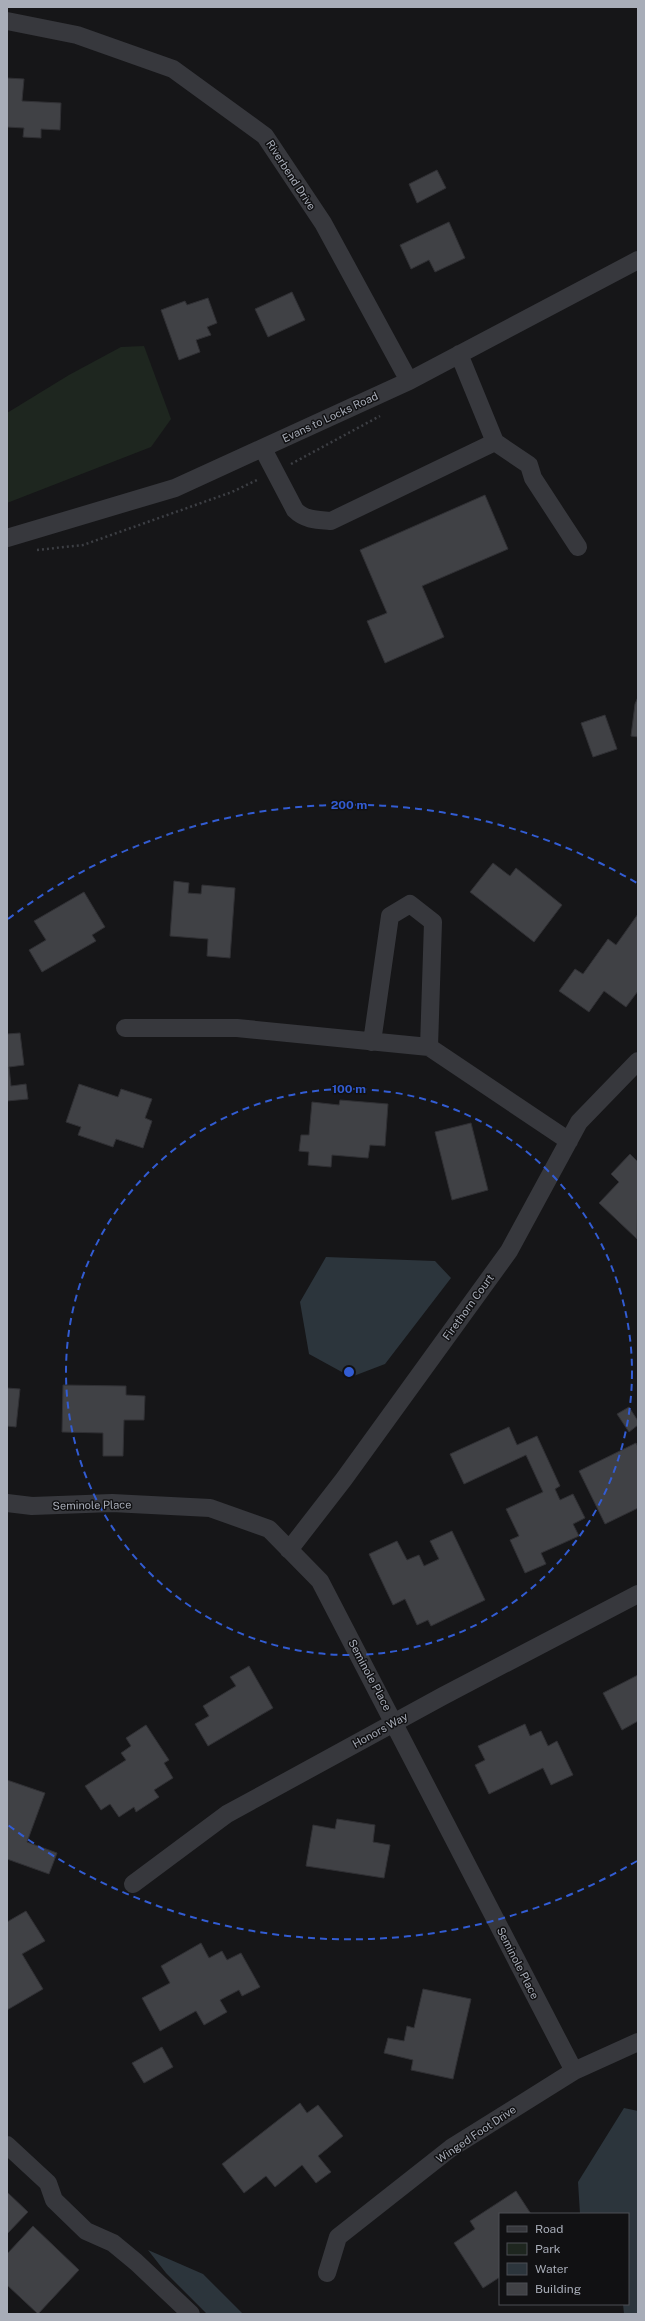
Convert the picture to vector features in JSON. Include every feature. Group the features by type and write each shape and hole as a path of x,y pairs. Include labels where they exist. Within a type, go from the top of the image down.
{"street":[{"name":"Riverbend Drive","path":"7,21 77,35 173,69 265,136 323,223 409,381"},
{"name":"Evans to Locks Road","path":"7,538 175,488 409,381 638,260"},
{"path":"459,354 495,442 529,465 533,478 578,547"},
{"path":"263,449 295,510 301,516 331,521 495,442"},
{"path":"372,1042 390,916 410,904 433,922 429,1047"},
{"path":"125,1028 237,1028 429,1047 569,1141"},
{"name":"Firethorn Court","path":"289,1550 344,1479 509,1251 579,1122 638,1061"},
{"name":"Seminole Place","path":"7,1503 32,1506 112,1503 210,1508 268,1529 320,1581 395,1722 574,2071"},
{"name":"Honors Way","path":"133,1884 227,1814 395,1722 638,1594"},
{"name":"Winged Foot Drive","path":"327,2273 338,2237 451,2148 574,2071 638,2042"},
{"path":"7,2145 48,2183 54,2200 86,2231 113,2243 136,2262 191,2314"}],"path":[{"path":"288,466 383,415"},
{"path":"30,552 54,546 83,544 232,492 261,478"}],"green space":[{"path":"144,346 171,419 151,447 7,503 7,413 69,375 121,347"}],"water":[{"path":"326,1257 435,1261 451,1278 385,1364 351,1377 309,1354 300,1302"},
{"path":"624,2108 638,2111 638,2314 624,2314 623,2305 629,2305 629,2213 580,2213 578,2182"},
{"path":"148,2250 203,2274 243,2314 207,2314 166,2273"}],"building":[{"path":"7,78 24,79 22,101 61,103 60,130 41,129 41,138 23,137 24,128 7,127"},
{"path":"437,170 446,188 417,203 409,184"},
{"path":"449,222 465,258 435,272 429,260 411,269 400,245"},
{"path":"292,292 305,320 268,337 255,309"},
{"path":"208,298 217,323 207,327 211,335 196,340 200,352 179,360 161,310 185,301 187,305"},
{"path":"485,495 508,549 422,586 444,637 385,663 367,621 387,613 360,550"},
{"path":"638,697 638,737 631,736 635,704"},
{"path":"605,715 617,749 593,757 581,723"},
{"path":"493,863 510,876 516,868 562,905 534,942 470,892"},
{"path":"174,881 189,883 188,893 201,894 202,885 235,888 230,958 207,956 208,939 170,936"},
{"path":"84,892 105,927 92,935 96,941 42,972 29,950 46,940 34,921"},
{"path":"638,914 638,991 626,1007 604,991 589,1012 559,991 575,969 583,974 608,939 616,945"},
{"path":"20,1033 24,1065 9,1067 11,1086 26,1084 28,1099 7,1101 7,1034"},
{"path":"79,1084 118,1097 121,1089 152,1099 145,1118 152,1121 143,1148 116,1139 113,1147 78,1135 81,1127 66,1122"},
{"path":"340,1100 388,1104 385,1146 370,1145 368,1158 332,1155 331,1167 308,1165 309,1152 299,1151 301,1135 309,1135 312,1102 339,1105"},
{"path":"471,1123 488,1190 452,1200 435,1132"},
{"path":"630,1154 638,1162 637,1239 599,1203 619,1182 611,1174"},
{"path":"63,1385 126,1386 126,1395 145,1396 144,1420 124,1420 123,1456 103,1456 103,1433 62,1432"},
{"path":"7,1388 20,1389 16,1427 7,1426"},
{"path":"629,1407 638,1421 638,1425 629,1432 617,1414"},
{"path":"509,1427 517,1445 537,1436 560,1486 555,1489 560,1500 573,1494 585,1518 573,1524 579,1536 541,1553 546,1564 525,1573 510,1540 519,1536 506,1509 543,1492 526,1455 464,1484 450,1454"},
{"path":"636,1443 638,1447 638,1508 605,1524 579,1471"},
{"path":"452,1531 485,1600 431,1626 428,1620 417,1625 405,1599 393,1605 369,1554 397,1541 407,1560 419,1555 424,1566 439,1559 430,1541"},
{"path":"249,1666 273,1708 208,1746 195,1724 209,1716 203,1706 236,1686 230,1677"},
{"path":"638,1675 638,1721 622,1730 603,1693"},
{"path":"525,1724 530,1736 541,1731 548,1746 557,1741 573,1775 551,1785 543,1768 489,1794 475,1765 485,1760 478,1746"},
{"path":"146,1725 169,1760 164,1763 173,1778 154,1790 159,1797 136,1812 134,1807 119,1817 110,1804 101,1810 85,1786 126,1760 121,1753 131,1746 126,1738"},
{"path":"7,1780 45,1793 27,1842 57,1853 49,1874 7,1859"},
{"path":"337,1819 375,1825 373,1842 390,1845 384,1878 306,1866 313,1825 335,1829"},
{"path":"26,1911 45,1941 22,1954 43,1989 7,2010 7,1922"},
{"path":"201,1943 209,1958 222,1951 227,1960 241,1953 260,1987 242,1996 239,1990 220,2000 227,2012 204,2025 196,2011 160,2031 142,1998 170,1983 161,1966"},
{"path":"423,1989 471,1999 453,2079 411,2070 413,2060 384,2053 388,2038 404,2041 407,2026 414,2028"},
{"path":"162,2047 173,2067 144,2083 132,2063"},
{"path":"300,2103 307,2113 318,2105 343,2136 318,2156 331,2172 316,2183 302,2165 275,2187 266,2176 244,2193 222,2164"},
{"path":"516,2191 530,2213 499,2213 499,2278 483,2288 454,2243 475,2229 470,2221"},
{"path":"7,2192 28,2212 7,2234"},
{"path":"33,2226 79,2270 38,2314 7,2285 7,2254"}]}
